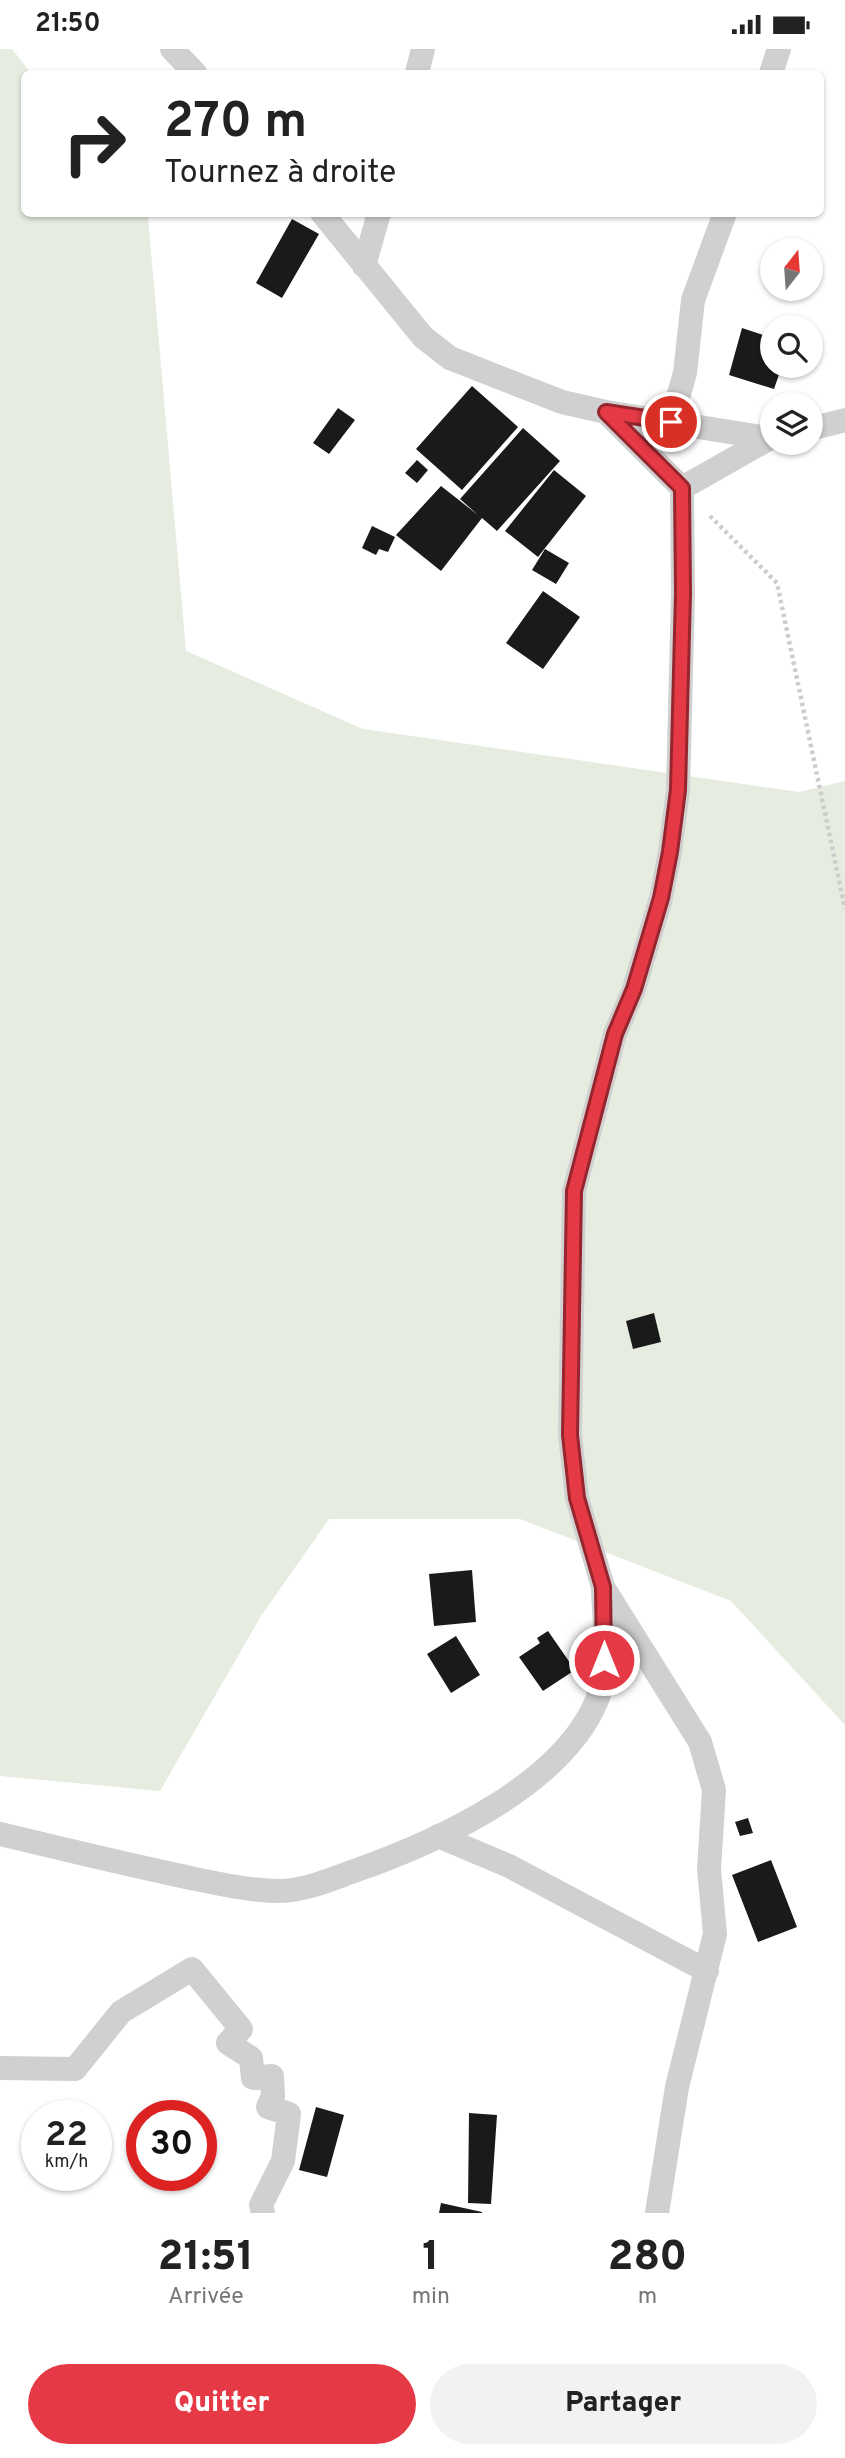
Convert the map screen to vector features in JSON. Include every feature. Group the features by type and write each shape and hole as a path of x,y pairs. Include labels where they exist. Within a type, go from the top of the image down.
{"street":[{"path":"172,49 192,70"},
{"path":"418,70 423,49"},
{"path":"772,70 779,49"},
{"path":"325,217 423,337 450,358 562,402 606,412 760,437"},
{"path":"364,266 378,217"},
{"path":"671,422 685,373 693,300 724,217"},
{"path":"606,412 682,488 683,593 678,790 661,898 634,989 615,1034 574,1191 570,1435 577,1498 603,1587 700,1742 714,1790 709,1869 715,1934 677,2088 657,2213"},
{"path":"823,426 845,420"},
{"path":"682,488 760,443"},
{"path":"0,1834 142,1868 245,1889 278,1891 313,1886 406,1853 495,1807 552,1762 588,1718 603,1680 603,1587"},
{"path":"438,1836 509,1865 707,1971"},
{"path":"0,2068 75,2069 121,2012 192,1969 241,2029 228,2043 251,2058 253,2078 272,2075 273,2096 268,2107 289,2114 284,2161 261,2205 263,2213"}],"path":[{"path":"682,488 777,583 845,909"}],"shaded area":[{"path":"0,49 12,49 29,70 21,70 21,217 148,217 186,651 363,729 799,792 845,781 845,1725 731,1601 520,1519 329,1519 261,1616 160,1791 0,1776"}],"building":[{"path":"292,219 319,234 282,298 256,283"},
{"path":"742,328 760,334 760,378 778,378 774,389 729,375"},
{"path":"472,386 518,427 462,490 416,449"},
{"path":"338,408 355,420 329,454 313,443"},
{"path":"523,428 560,461 497,531 482,518 441,571 396,535 441,486 478,515 460,499"},
{"path":"417,460 428,470 417,483 405,473"},
{"path":"554,470 586,496 538,557 505,531"},
{"path":"372,526 395,537 388,552 379,549 376,555 362,548"},
{"path":"545,549 569,563 556,584 532,570"},
{"path":"543,591 580,617 543,669 506,643"},
{"path":"654,1313 661,1342 633,1349 626,1321"},
{"path":"472,1570 476,1622 434,1626 429,1574"},
{"path":"548,1631 575,1670 543,1691 519,1657 540,1643 537,1638"},
{"path":"456,1636 480,1675 451,1693 427,1654"},
{"path":"748,1818 753,1833 740,1836 735,1822"},
{"path":"771,1860 797,1927 758,1942 732,1875"},
{"path":"316,2107 344,2115 327,2177 299,2170"},
{"path":"469,2113 497,2115 491,2204 468,2203"},
{"path":"441,2203 482,2212 482,2213 439,2213"}],"route":[{"path":"604,1660 603,1587 577,1498 570,1435 574,1191 615,1034 634,989 661,898 670,852 678,790 683,593 682,488 606,412 671,422"}]}
